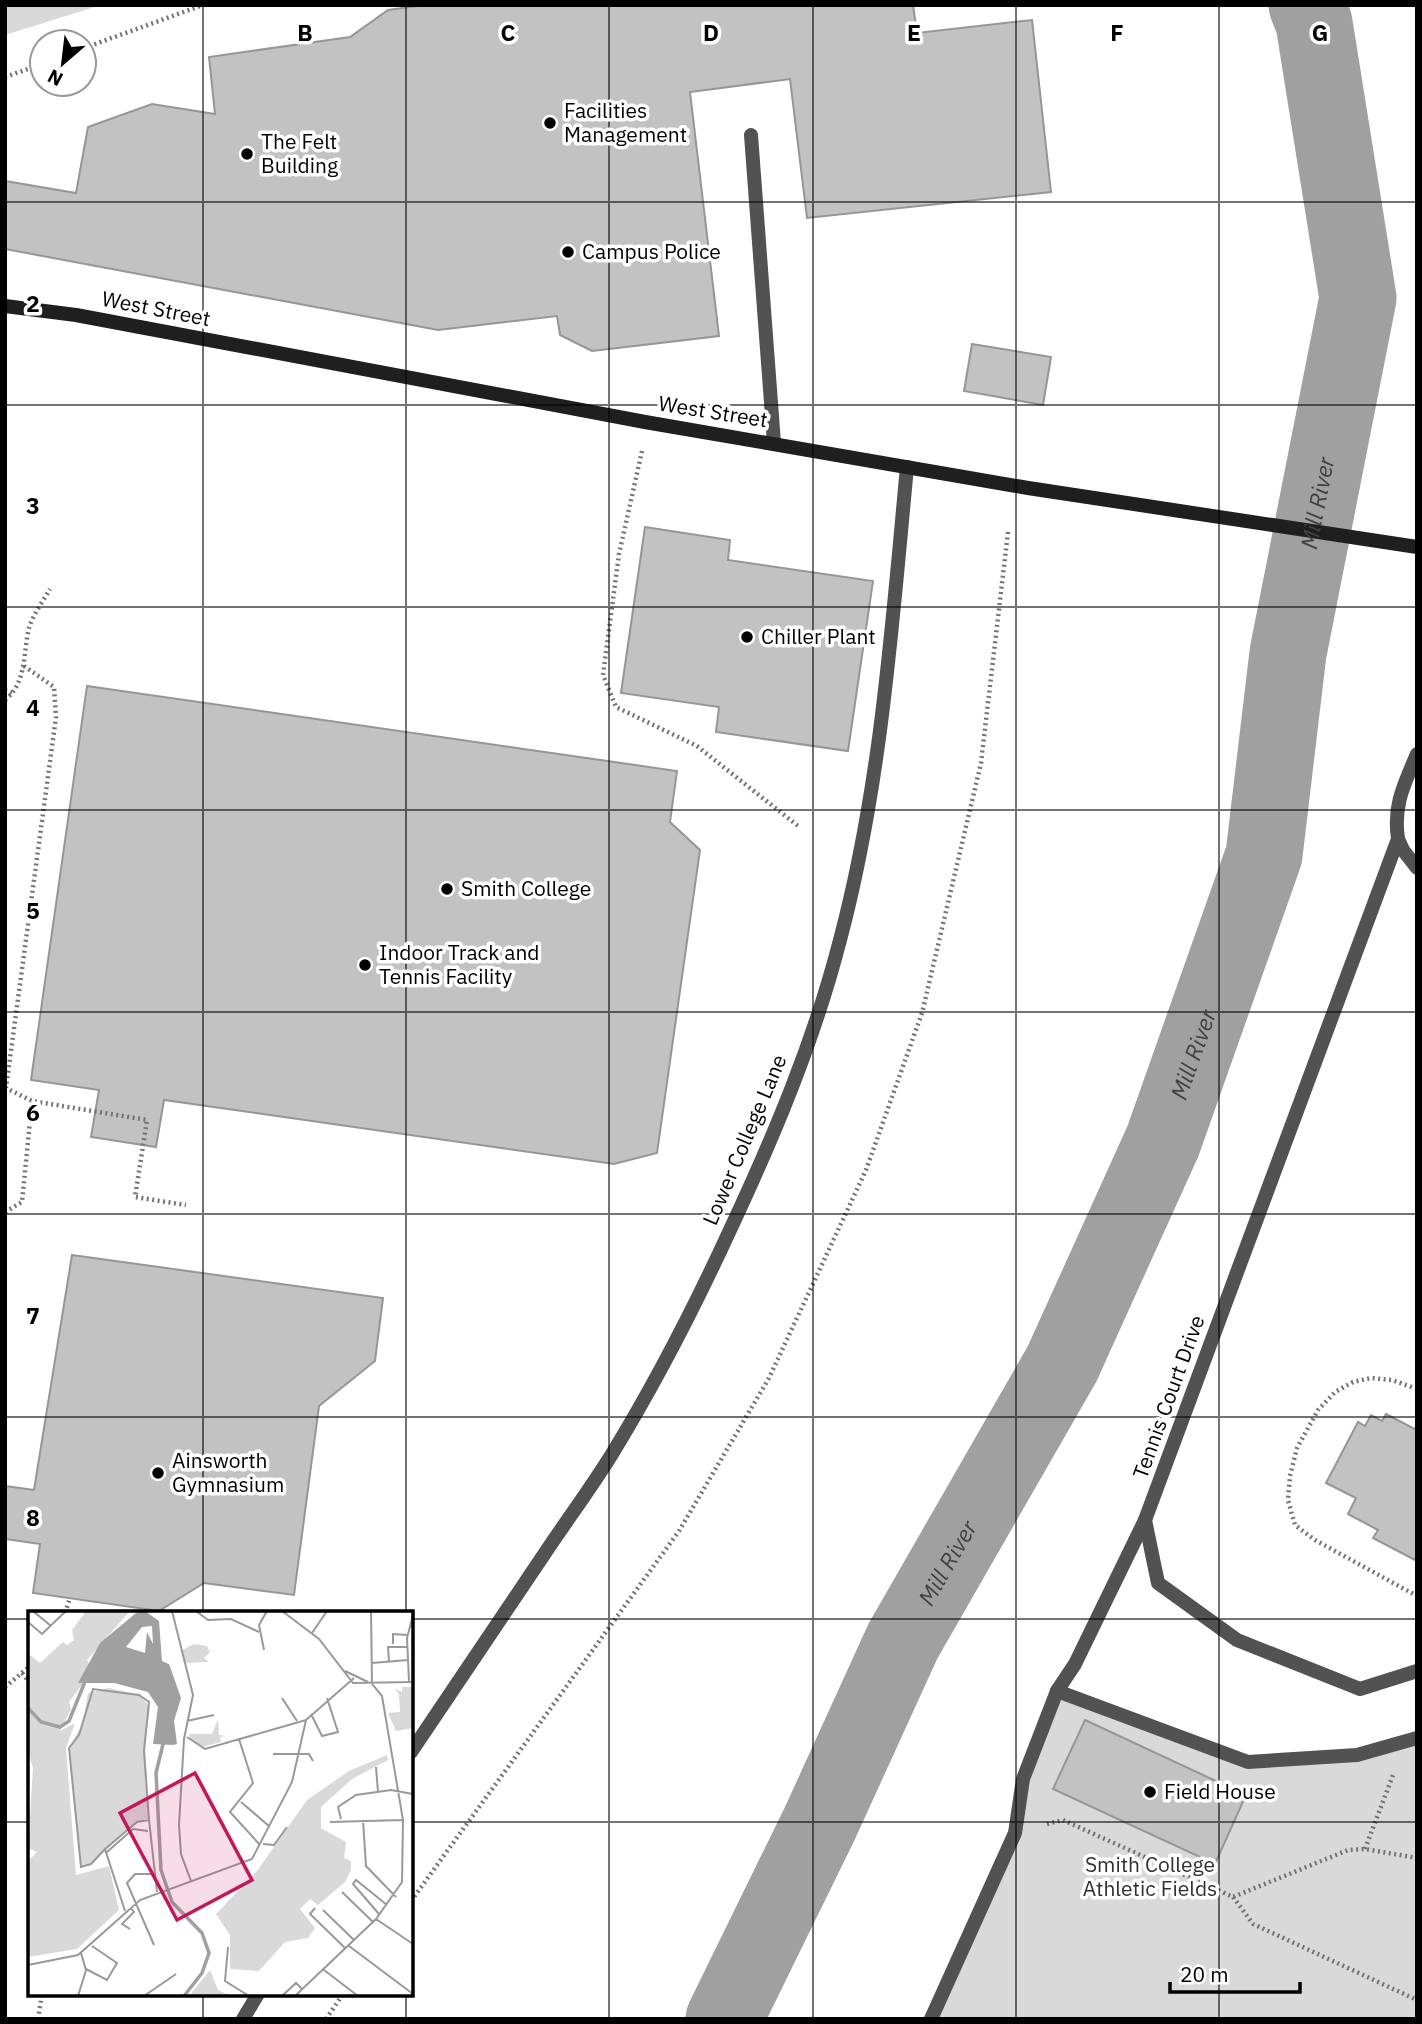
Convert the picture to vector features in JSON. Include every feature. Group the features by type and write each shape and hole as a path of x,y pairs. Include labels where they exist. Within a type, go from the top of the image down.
{"main road":[{"name":"West Street","path":"5,306 76,315 631,420 1028,488 1417,547"}],"street":[{"path":"751,135 774,443"},
{"name":"Lower College Lane","path":"413,1749 610,1456 652,1385 703,1288 791,1093 836,954 862,843 885,687 907,467"},
{"name":"Tennis Court Drive","path":"931,2019 1015,1832 1023,1779 1057,1691 1075,1664 1145,1520 1398,839 1396,826 1399,797 1417,754"},
{"path":"1398,839 1417,868"},
{"path":"1145,1520 1158,1583 1237,1640 1360,1689 1417,1671"},
{"path":"1057,1691 1248,1762 1357,1755 1412,1739"},
{"path":"243,2019 257,1996"}],"path":[{"path":"98,43 203,5"},
{"path":"5,77 28,69"},
{"path":"643,446 619,554 603,675 616,707 697,746 798,826"},
{"path":"413,1898 679,1531 769,1378 866,1170 922,1013 981,763 1007,533"},
{"path":"5,700 13,694 24,666 30,626 50,589"},
{"path":"24,666 54,687 56,717 6,1088 32,1101 147,1120 135,1196 186,1205"},
{"path":"5,690 13,694"},
{"path":"5,1212 22,1202 32,1101"},
{"path":"1417,1389 1392,1380 1371,1378 1353,1382 1335,1392 1318,1410 1297,1448 1290,1476 1288,1500 1295,1525 1417,1596"},
{"path":"66,1611 70,1598"},
{"path":"5,1688 28,1668"},
{"path":"22,1673 28,1680"},
{"path":"1365,1849 1412,1739"},
{"path":"1015,1832 1063,1820 1233,1896 1253,1924 1416,1999"},
{"path":"1233,1896 1348,1850 1365,1849 1417,1857"},
{"path":"38,2019 42,1996"},
{"path":"326,2019 342,1996"}],"green space":[{"path":"5,5 101,5 5,35"},
{"name":"Smith College Athletic Fields","path":"1057,1691 1248,1762 1357,1755 1417,1738 1417,2019 931,2019 1015,1833 1023,1779"}],"building":[{"path":"424,5 913,5 917,33 1032,20 1051,192 807,218 790,79 690,92 719,336 592,351 560,335 557,316 438,330 5,249 5,181 76,193 88,127 152,104 215,114 209,57 350,37 388,10"},
{"path":"972,344 1051,357 1043,405 964,391"},
{"name":"Chiller Plant","path":"645,527 730,540 728,560 873,581 848,751 716,732 719,707 621,693"},
{"name":"Indoor Track and Tennis Facility","path":"87,686 677,771 670,822 700,850 657,1153 614,1164 164,1100 156,1147 91,1137 99,1090 31,1080"},
{"name":"Ainsworth Gymnasium","path":"72,1255 383,1298 375,1361 319,1406 294,1595 204,1583 159,1611 33,1593 40,1544 5,1539 5,1486 34,1490"},
{"path":"1386,1414 1417,1430 1417,1561 1373,1538 1378,1530 1348,1514 1356,1498 1326,1483 1358,1422 1365,1426 1371,1415 1382,1421"},
{"name":"Field House","path":"1085,1720 1246,1795 1215,1864 1053,1789"}],"waterway":[{"name":"Mill River","path":"724,2019 820,1823 903,1641 1062,1364 1163,1141 1264,855 1288,653 1358,298 1314,23 1307,5"}],"place":[{"name":"Facilities Management","path":"550,123"},
{"name":"The Felt Building","path":"247,154"},
{"name":"Campus Police","path":"568,252"},
{"name":"Chiller Plant","path":"747,637"},
{"name":"Smith College","path":"447,889"},
{"name":"Indoor Track and Tennis Facility","path":"365,965"},
{"name":"Ainsworth Gymnasium","path":"158,1473"},
{"name":"Field House","path":"1150,1792"}]}
